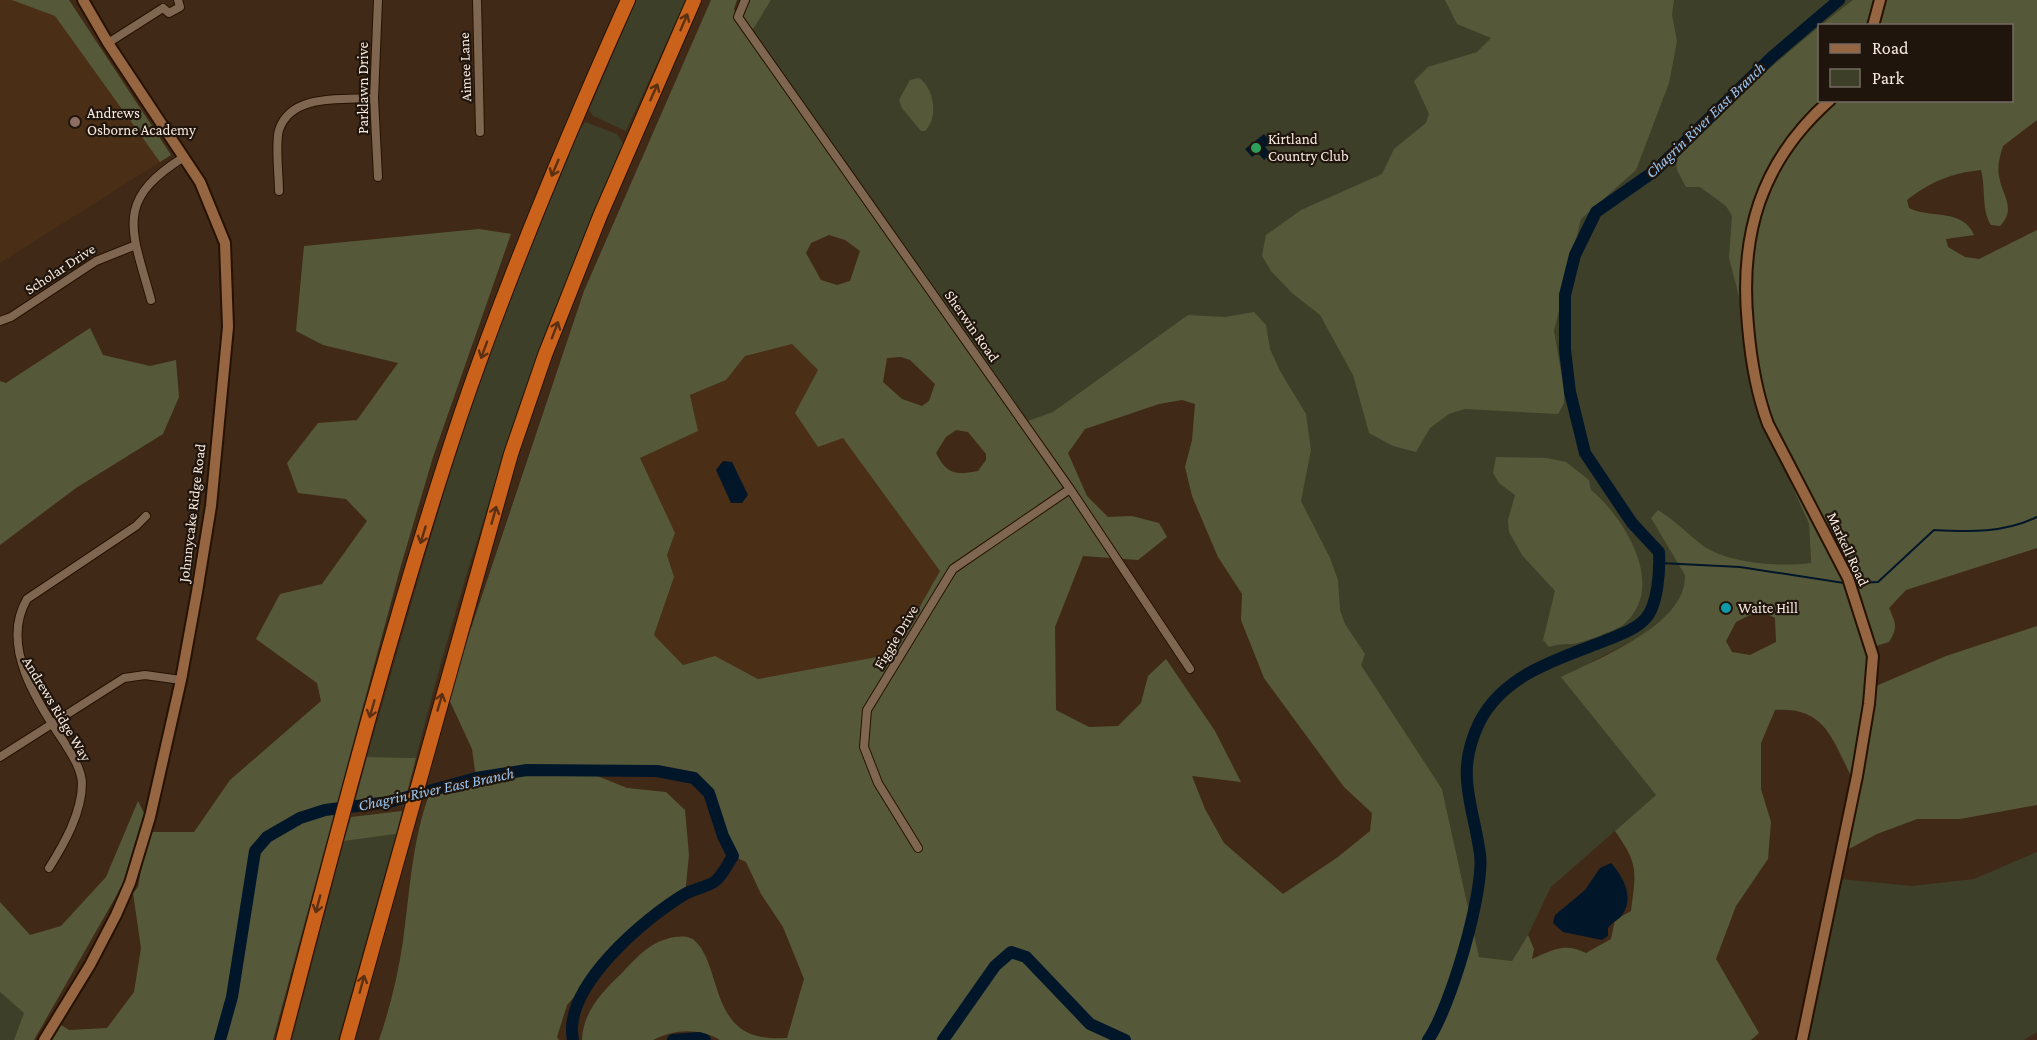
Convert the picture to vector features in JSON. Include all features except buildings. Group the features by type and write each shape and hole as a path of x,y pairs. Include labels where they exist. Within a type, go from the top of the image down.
{"highway":[{"path":"283,1040 333,847 410,576 461,415 506,288 544,193 628,0"},
{"path":"347,1040 403,832 511,454 545,355 600,216 694,0"}],"main road":[{"name":"Johnnycake Ridge Road","path":"44,1040 90,965 130,883 150,817 182,680 211,506 228,327 225,243 200,182 108,43 83,0"},
{"path":"1874,24 1880,0"},
{"name":"Markell Road","path":"1802,1040 1869,704 1873,656 1848,578 1768,424 1759,400 1753,377 1745,297 1746,259 1750,226 1770,175 1787,146 1811,117 1828,102"}],"street":[{"path":"108,43 163,4 169,13 174,12 180,8 178,0"},
{"name":"Parklawn Drive","path":"378,0 374,98 378,177"},
{"name":"Aimee Lane","path":"477,0 480,132"},
{"name":"Sherwin Road","path":"745,0 738,16 1070,489 1190,669"},
{"path":"279,191 279,131 290,111 311,102 374,98"},
{"path":"151,300 136,245 135,207 143,190 156,177 184,158"},
{"name":"Scholar Drive","path":"0,321 11,317 96,261 136,245"},
{"name":"Figgie Drive","path":"918,848 878,783 864,747 867,711 953,569 1070,489"},
{"path":"7,637 17,611 27,599 136,526 146,516"},
{"name":"Andrews Ridge Way","path":"10,654 16,670 74,758 82,783 80,798 69,831 49,868"},
{"path":"0,757 124,678 145,675 182,680"}],"shaded area":[{"name":"Andrews Osborne Academy","path":"0,0 69,0 171,155 0,263"},
{"path":"792,344 818,370 795,413 818,446 843,438 940,571 893,654 758,679 715,656 683,665 654,635 674,577 667,555 675,533 640,458 698,431 690,395 726,380 745,356"}],"green space":[{"path":"12,0 69,0 171,155 160,162 55,16"},
{"path":"636,0 686,0 626,131 593,116 589,110"},
{"path":"711,0 737,0 734,9 746,34 875,218 1025,422 1053,412 1188,315 1225,317 1254,312 1266,325 1270,349 1280,371 1306,414 1311,450 1301,501 1330,558 1338,580 1340,610 1345,624 1365,654 1361,665 1442,789 1479,957 1512,961 1528,935 1534,949 1532,959 1559,948 1572,948 1586,953 1611,939 1615,920 1631,911 1634,869 1628,852 1615,831 1656,795 1561,677 1638,638 1672,609 1682,593 1685,575 1651,518 1658,510 1702,545 1740,560 1785,565 1811,563 1809,524 1765,425 1844,578 1869,658 1866,705 1851,776 1832,737 1816,719 1805,713 1775,710 1761,743 1761,789 1771,822 1768,859 1736,906 1716,959 1759,1033 1751,1040 720,1040 704,1033 687,1031 661,1036 653,1040 582,1040 586,1020 595,1002 640,955 652,945 667,939 683,937 696,942 707,960 724,1008 739,1027 755,1036 787,1038 804,979 783,927 761,894 746,862 733,856 723,836 709,793 694,778 657,771 590,773 627,788 666,792 685,810 689,855 685,894 623,940 567,1005 557,1037 559,1040 379,1040 399,966 415,847 430,792 476,778 472,749 448,697 584,291","holes":["829,235 845,240 860,251 850,281 837,285 821,280 806,253 811,243","792,344 818,370 795,413 818,447 843,438 940,571 893,654 758,679 715,656 683,665 654,635 674,577 667,555 675,533 640,458 698,431 690,395 726,380 745,356","901,357 910,360 935,384 929,401 922,406 902,399 883,382 887,358","1182,400 1195,404 1192,440 1185,467 1192,496 1218,557 1242,594 1241,620 1264,678 1344,787 1372,813 1370,831 1338,857 1283,894 1224,843 1205,809 1192,776 1241,782 1215,731 1166,659 1148,676 1141,703 1118,726 1089,727 1056,710 1055,627 1083,556 1138,560 1167,537 1159,523 1132,516 1108,517 1087,496 1068,453 1085,429 1159,404","956,430 968,432 986,454 986,460 978,471 958,473 944,466 936,453 946,437","1752,614 1767,614 1775,618 1776,642 1750,655 1732,652 1726,641 1736,622"]},
{"path":"747,0 771,0 752,31 741,15"},
{"name":"Kirtland Country Club","path":"771,0 1873,0 1872,9 1826,24 1818,24 1819,102 1793,131 1768,172 1747,226 1740,300 1747,369 1754,398 1809,524 1812,589 1688,599 1640,637 1562,677 1656,795 1551,887 1528,935 1512,961 1479,957 1442,789 1336,627 1181,371 1037,438 752,31"},
{"path":"1445,0 1674,0 1672,15 1677,41 1669,83 1636,170 1581,219 1554,331 1564,389 1564,403 1558,414 1465,409 1449,414 1430,428 1416,452 1393,446 1369,433 1353,375 1320,315 1292,293 1271,271 1262,256 1266,235 1301,210 1382,174 1394,149 1426,123 1429,114 1414,81 1428,67 1477,52 1491,38 1457,24"},
{"path":"1853,0 1873,0 1868,24 1823,24"},
{"path":"1886,0 2037,0 2037,120 2003,146 1998,169 2008,208 2005,220 2000,226 1991,225 1988,219 1981,170 1941,179 1907,200 1909,208 1954,217 1969,227 1974,235 1946,239 1948,247 1965,257 1979,259 2037,230 2037,548 1906,590 1889,608 1895,625 1892,637 1889,642 1876,646 1852,573 1773,422 1759,382 1748,288 1754,237 1763,203 1784,158 1813,119 1835,102 2013,102 2013,24 1878,24"},
{"path":"1818,28 1819,102 1796,129 1776,159 1752,209 1745,236 1740,300 1729,258 1732,216 1726,206 1700,187 1686,187 1677,170 1676,160 1694,138 1757,79"},
{"path":"919,78 928,89 933,103 932,118 925,131 921,131 902,108 899,100 910,80"},
{"path":"585,122 617,134 623,143 562,294 482,523 416,758 367,757 439,508 478,388 534,239"},
{"path":"479,229 511,234 433,457 400,569 273,1040 50,1040 58,1023 69,1030 107,1028 134,992 141,948 133,893 138,887 148,832 194,832 230,780 321,701 317,683 256,639 280,594 322,584 367,521 346,499 298,493 287,463 318,423 357,420 398,363 323,345 296,331 304,246"},
{"path":"90,328 103,355 150,366 176,360 179,397 163,434 76,488 0,545 0,381 6,383"},
{"path":"1496,457 1547,458 1566,462 1589,480 1591,490 1604,502 1628,535 1637,554 1642,573 1642,592 1636,610 1623,625 1576,643 1549,647 1543,640 1555,591 1522,555 1509,532 1508,520 1515,495 1499,483 1493,473"},
{"path":"2037,626 2037,805 1960,819 1917,819 1877,834 1847,850 1876,686 1946,656"},
{"path":"367,757 416,758 407,793 355,802"},
{"path":"138,801 144,813 123,884 34,1040 14,1040 24,1013 0,992 0,902 30,935 61,926 106,877"},
{"path":"402,811 396,834 344,841 351,817"},
{"path":"396,834 338,1040 292,1040 344,841"},
{"path":"2037,852 2037,1032 2024,1040 1807,1040 1840,879 1912,886 1974,879"},
{"path":"0,992 25,1013 14,1040 0,1040"}],"water":[{"name":"Kirtland Country Club","path":"1264,134 1272,143 1265,147 1271,154 1264,160 1258,153 1252,157 1245,149"},
{"path":"723,461 732,462 748,495 742,503 731,503 716,470"},
{"path":"1611,863 1620,874 1626,888 1627,902 1622,915 1608,928 1608,936 1602,940 1563,932 1553,923 1555,915 1585,890 1600,868"}],"waterway":[{"name":"Chagrin River East Branch","path":"1428,1040 1437,1025 1455,977 1472,921 1477,894 1480,854 1470,803 1467,772 1472,740 1480,721 1490,705 1517,680 1550,662 1637,626 1650,612 1656,596 1659,552 1632,523 1585,453 1570,392 1565,350 1565,295 1575,255 1596,212 1656,170 1772,57 1839,0"},
{"path":"1853,583 1878,582 1934,530 1999,529 2037,517"},
{"path":"1660,563 1740,567 1844,583"},
{"name":"Chagrin River East Branch","path":"220,1040 232,997 255,851 267,837 300,818 325,810 389,802 476,778 527,770 657,771 694,778 709,793 723,836 733,856 717,880 685,894 668,905 649,919 610,956 580,998 573,1019 573,1040"},
{"name":"Chagrin River East Branch","path":"943,1040 995,966 1011,952 1026,957 1090,1024 1125,1040"},
{"name":"Chagrin River East Branch","path":"673,1040 699,1038 705,1040"}],"place":[{"name":"Andrews Osborne Academy","path":"75,122"},
{"name":"Kirtland Country Club","path":"1256,148"},
{"name":"Waite Hill","path":"1726,608"}]}
